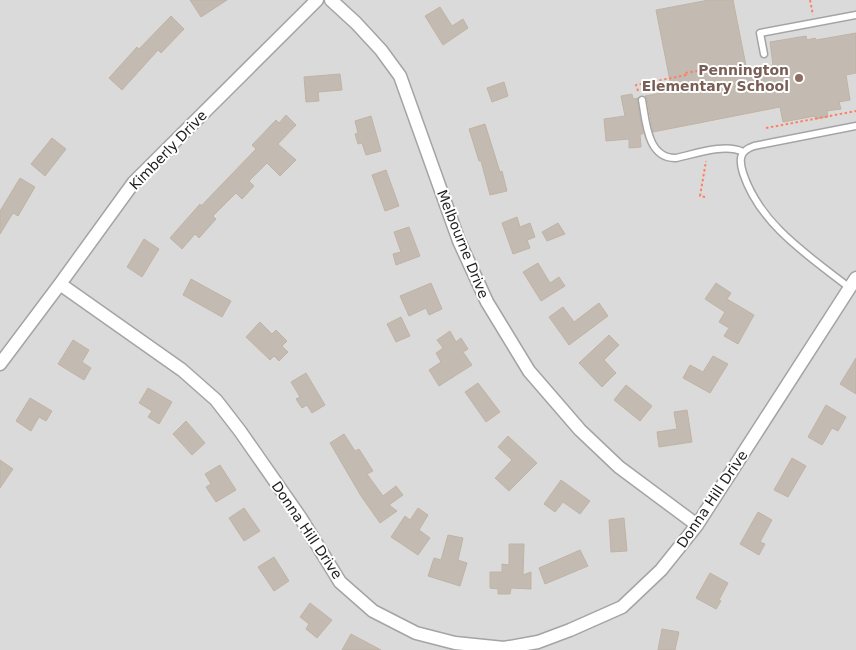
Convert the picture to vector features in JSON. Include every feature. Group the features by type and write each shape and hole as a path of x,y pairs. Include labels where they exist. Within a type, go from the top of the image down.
{"street":[{"name":"Kimberly Drive","path":"0,364 134,182 317,0"},
{"name":"Melbourne Drive","path":"331,0 356,22 382,50 400,76 459,241 487,302 529,371 580,430 619,467 697,526"},
{"name":"Donna Hill Drive","path":"60,284 182,370 216,400 240,431 300,518 340,582 373,612 416,633 455,643 504,648 538,642 622,607 661,570 697,526 853,283"}],"lane":[{"path":"764,54 760,33 856,15"},
{"path":"642,100 650,141 660,153 670,158 676,158 729,148 744,152"},
{"path":"853,283 816,262 783,234 753,196 743,171 741,159 744,152 754,146 856,126"}],"path":[{"path":"810,0 814,22"},
{"path":"642,100 636,85 703,70"},
{"path":"766,128 856,111"},
{"path":"705,197 700,196 707,151"}],"shaded area":[{"path":"0,0 856,0 856,650 0,650"}],"building":[{"path":"190,0 227,0 201,17"},
{"path":"709,0 733,0 748,76 771,72 769,66 773,65 770,42 806,36 807,40 815,38 816,40 856,33 856,73 846,75 850,100 839,102 841,109 827,111 828,117 815,119 815,116 783,122 780,107 653,132 645,96 672,91 656,10"},
{"path":"440,7 452,26 463,19 468,28 443,45 425,16"},
{"path":"171,16 184,29 161,53 158,50 122,90 109,78 137,47 139,49"},
{"path":"340,74 342,90 318,92 319,101 306,102 304,77"},
{"path":"504,82 508,96 492,102 487,88"},
{"path":"632,94 633,99 638,98 643,134 640,134 641,147 629,148 629,139 606,141 604,119 625,116 621,96"},
{"path":"286,115 296,125 278,144 296,160 280,176 267,163 249,181 254,186 242,199 236,193 213,216 216,219 199,238 195,234 182,249 170,238 200,204 201,206 256,149 252,145 276,120 279,123"},
{"path":"371,116 381,151 366,155 362,143 358,144 355,134 358,133 355,121"},
{"path":"485,124 507,191 490,195 481,161 479,161 469,129"},
{"path":"52,138 66,149 45,176 31,164"},
{"path":"386,170 399,206 385,211 372,175"},
{"path":"20,178 35,187 18,216 13,213 0,234 0,211"},
{"path":"517,217 520,227 530,223 535,237 527,240 530,248 513,254 502,223"},
{"path":"558,223 565,234 547,241 542,232"},
{"path":"409,227 420,256 396,265 393,254 401,252 394,232"},
{"path":"144,239 159,249 142,277 127,267"},
{"path":"538,263 550,283 559,277 565,286 541,301 523,272"},
{"path":"191,279 231,301 222,317 183,295"},
{"path":"431,283 442,309 429,315 426,308 409,316 400,296"},
{"path":"716,283 731,293 727,299 754,315 738,344 724,336 729,328 719,322 725,312 705,299"},
{"path":"599,303 608,316 569,345 549,317 563,307 574,322"},
{"path":"401,317 410,336 396,342 387,324"},
{"path":"260,322 272,334 276,330 287,341 282,346 288,352 279,361 274,356 270,360 246,337"},
{"path":"450,331 456,342 461,338 468,349 463,352 472,365 439,386 429,370 441,362 436,353 443,348 437,340"},
{"path":"609,335 619,345 604,360 616,373 602,387 579,363"},
{"path":"73,340 89,350 82,362 91,368 84,380 58,364"},
{"path":"713,356 728,364 710,393 683,378 690,365 703,372"},
{"path":"856,358 856,394 840,384"},
{"path":"306,373 325,405 312,413 307,405 302,408 296,399 300,397 291,382"},
{"path":"478,383 500,412 486,422 465,392"},
{"path":"626,385 652,406 640,421 614,400"},
{"path":"148,388 172,402 159,424 148,417 152,411 139,403"},
{"path":"30,398 52,411 46,421 39,417 31,431 16,421"},
{"path":"826,405 846,417 838,431 832,428 822,445 808,437"},
{"path":"687,410 692,442 659,447 657,432 677,429 674,412"},
{"path":"186,421 205,443 192,455 173,434"},
{"path":"344,434 355,451 359,449 373,471 367,474 383,496 396,486 403,495 389,505 397,511 380,523 361,496 330,443"},
{"path":"508,436 537,463 509,491 495,478 512,460 498,447"},
{"path":"792,458 806,466 788,497 774,490"},
{"path":"0,460 13,469 0,488"},
{"path":"220,465 236,490 216,502 206,487 211,484 205,474"},
{"path":"561,480 590,501 580,514 563,502 555,512 544,504"},
{"path":"244,508 260,531 244,541 229,518"},
{"path":"418,508 428,515 419,530 430,538 418,555 391,537 405,516 410,520"},
{"path":"758,512 772,520 760,542 765,544 759,555 740,544"},
{"path":"624,518 627,551 611,552 609,520"},
{"path":"448,535 463,538 458,560 467,563 460,586 428,576 434,558 441,560"},
{"path":"509,544 524,544 523,575 531,572 531,589 511,588 510,594 498,594 498,589 490,588 490,572 502,572 502,564 509,565"},
{"path":"580,550 588,566 545,584 539,568"},
{"path":"274,557 289,581 274,591 258,567"},
{"path":"710,573 728,583 716,609 696,598"},
{"path":"310,603 332,620 317,638 306,629 309,624 300,617"},
{"path":"662,629 679,632 675,650 658,650"},
{"path":"351,634 381,650 342,650"}],"place":[{"name":"Pennington Elementary School","path":"799,78"}]}
